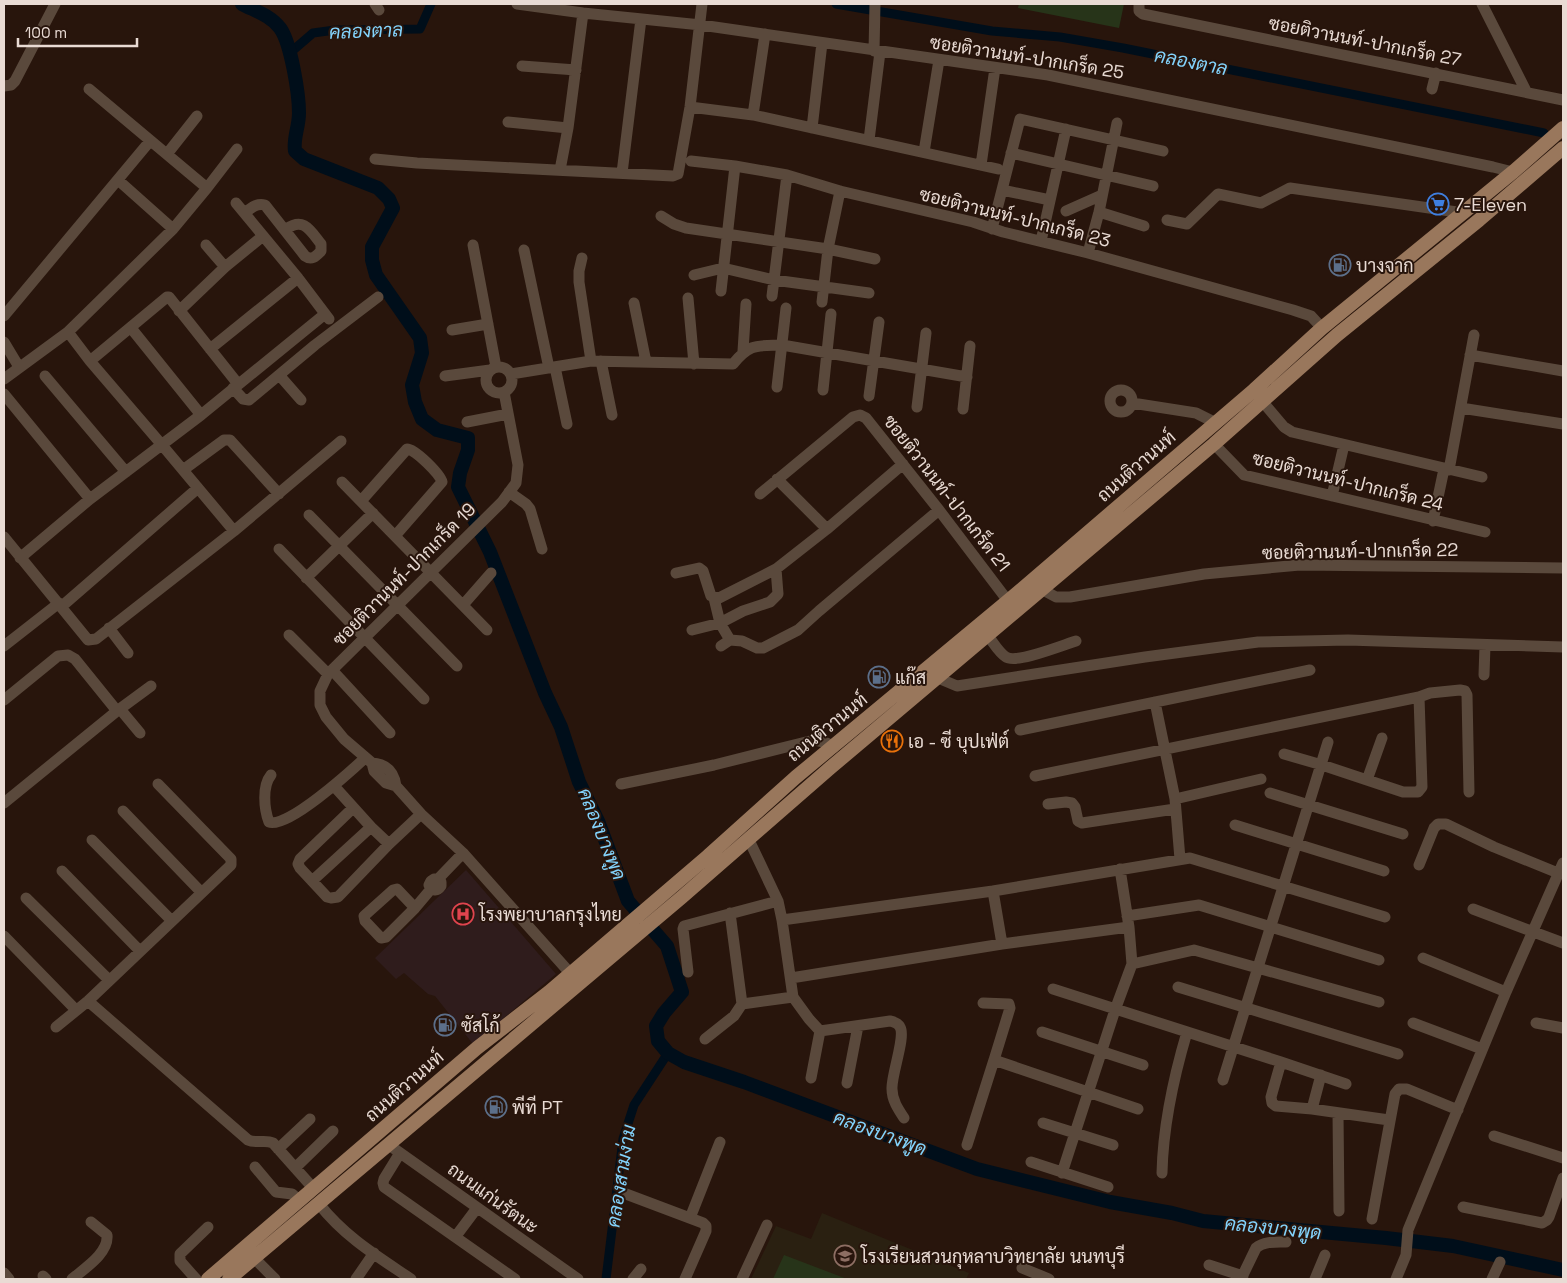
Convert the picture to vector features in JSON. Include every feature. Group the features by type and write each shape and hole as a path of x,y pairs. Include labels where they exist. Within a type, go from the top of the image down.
{"main road":[{"name":"ถนนติวานนท์","path":"653,912 749,840 830,768 988,636 1037,585 1216,423 1289,360 1322,328 1464,213 1563,128"},
{"name":"ถนนติวานนท์","path":"229,1279 319,1204 395,1149 653,912 796,777 1008,601 1037,585 1214,444 1337,335 1479,220 1563,148"},
{"name":"ถนนติวานนท์","path":"208,1279 477,1048 570,973 640,923"}],"street":[{"path":"4,86 11,85 15,81 55,4"},
{"name":"ซอยติวานนท์-ปากเกร็ด 25","path":"516,4 701,25 877,52 1048,75 1513,172"},
{"path":"375,160 673,176 678,174 690,107 702,4"},
{"name":"ซอยติวานนท์-ปากเกร็ด 27","path":"1138,4 1139,11 1143,14 1563,100"},
{"path":"1482,4 1526,91"},
{"path":"869,140 877,52 874,7"},
{"path":"560,170 568,128 583,13"},
{"path":"622,173 641,19"},
{"path":"753,115 765,34"},
{"path":"812,128 822,43"},
{"path":"924,152 939,60"},
{"path":"522,66 576,70"},
{"path":"981,165 995,68"},
{"path":"1432,89 1436,73"},
{"path":"89,90 207,188"},
{"path":"690,107 753,115 998,169"},
{"path":"167,154 197,116"},
{"path":"992,229 1020,119 1163,151"},
{"path":"508,122 568,128"},
{"path":"1088,253 1118,123"},
{"path":"1041,241 1066,129"},
{"path":"4,316 150,141"},
{"path":"4,379 68,332 172,229 237,149"},
{"path":"1011,153 1153,186"},
{"name":"ซอยติวานนท์-ปากเกร็ด 23","path":"691,161 787,175 840,191 972,222 1293,310 1311,316 1322,328"},
{"path":"721,291 735,166"},
{"path":"772,296 787,175"},
{"path":"118,180 172,229"},
{"path":"1167,220 1187,224 1218,194 1261,203 1290,188 1464,213"},
{"path":"1002,190 1050,200"},
{"path":"822,302 828,249 840,191"},
{"path":"1066,211 1102,195"},
{"path":"236,203 298,278 336,328"},
{"path":"245,213 254,206 264,205 286,230"},
{"path":"1099,212 1144,226"},
{"path":"661,216 678,226 828,249 875,259"},
{"path":"179,311 225,267 263,236"},
{"path":"206,244 225,267"},
{"path":"445,376 493,368 505,368 512,374 513,382 504,392 495,393 488,387 486,378 493,368 488,324 474,245"},
{"path":"524,250 566,424"},
{"path":"582,258 579,282 596,361 612,415"},
{"path":"694,275 723,268 774,280 869,293"},
{"path":"210,349 298,278"},
{"path":"90,361 169,297 210,349 243,399 249,400 336,328 378,297"},
{"path":"688,298 694,364"},
{"path":"634,303 646,362"},
{"path":"743,351 746,304"},
{"path":"777,387 786,308"},
{"path":"20,558 90,499 201,415 325,314"},
{"path":"823,390 832,314"},
{"path":"869,396 879,322"},
{"path":"452,330 488,324"},
{"path":"131,328 201,415"},
{"path":"68,332 90,361 234,531"},
{"path":"917,407 926,333"},
{"path":"1433,521 1461,408 1474,334"},
{"path":"4,342 19,367"},
{"path":"512,374 596,361 733,364 743,351 753,346 782,345 967,377"},
{"path":"963,409 970,346"},
{"path":"1470,355 1563,371"},
{"path":"45,376 126,472"},
{"path":"280,376 301,400"},
{"name":"ซอยติวานนท์-ปากเกร็ด 19","path":"504,392 518,465 516,483 502,502 330,672 320,691 320,705 326,718 344,739 368,760 374,771 386,783 396,786 421,814 463,853 570,973"},
{"path":"4,394 90,499"},
{"path":"1262,401 1284,427 1292,432 1482,477"},
{"path":"1132,403 1196,413 1216,423"},
{"path":"1461,408 1563,424"},
{"path":"467,422 508,414"},
{"name":"ซอยติวานนท์-ปากเกร็ด 21","path":"760,494 853,417 860,415 866,418 903,464 1008,601"},
{"path":"183,470 224,440 230,440 279,494"},
{"path":"4,537 88,640 96,639 234,531 341,440"},
{"name":"ซอยติวานนท์-ปากเกร็ด 24","path":"1214,444 1244,475 1485,532"},
{"path":"1332,496 1344,445"},
{"path":"361,501 407,449 414,451 428,464 442,482 395,536"},
{"path":"714,598 719,598 776,570 903,464"},
{"path":"777,480 827,529"},
{"path":"342,482 487,630"},
{"path":"4,646 60,605 198,488"},
{"path":"509,492 530,509 542,550"},
{"path":"676,573 699,568 703,571 710,596 714,598 720,623 725,633 726,643 742,641 757,648 763,648 798,630 818,611 939,510"},
{"path":"306,578 373,513"},
{"path":"309,515 456,666"},
{"path":"279,550 424,699"},
{"name":"ซอยติวานนท์-ปากเกร็ด 22","path":"1037,585 1056,597 1070,597 1204,574 1300,565 1563,568"},
{"path":"692,630 720,623 743,611 770,602 778,594 776,570"},
{"path":"463,605 491,573"},
{"path":"109,628 128,653"},
{"path":"289,635 330,672 390,733"},
{"path":"988,636 1006,658 1013,659 1023,658 1076,641"},
{"path":"938,678 957,686 1258,642 1348,640 1563,647"},
{"path":"1484,676 1485,645"},
{"path":"4,700 58,656 68,655 75,659 140,732"},
{"path":"1020,730 1310,670"},
{"path":"4,804 151,686"},
{"path":"1035,776 1419,697 1430,693 1460,690 1465,691 1467,695 1469,792"},
{"path":"1284,754 1403,792 1418,792 1422,787 1419,697"},
{"path":"1155,702 1175,804 1180,859"},
{"path":"1367,780 1382,738"},
{"path":"621,784 714,765 814,740 827,743 833,748"},
{"path":"1223,1080 1310,805 1328,742"},
{"path":"271,775 267,781 266,812 269,822 277,823 334,786 368,760"},
{"path":"1048,804 1072,803 1078,820 1082,823 1175,804 1261,779"},
{"path":"56,1027 88,1001 231,865 231,859 158,784"},
{"path":"334,786 389,844"},
{"path":"1270,793 1403,834"},
{"path":"353,808 300,859 298,864 326,897 338,897 421,814"},
{"path":"124,811 201,892"},
{"path":"1396,1279 1406,1255 1408,1230 1506,992 1561,868 1494,847 1446,824 1438,824 1434,828 1419,864"},
{"path":"1235,825 1384,871"},
{"path":"312,881 371,827"},
{"path":"92,840 172,920"},
{"path":"749,840 778,901 793,997 820,1031"},
{"path":"415,908 398,889 395,889 364,918 381,938 384,938 415,908 463,853"},
{"path":"782,920 993,891 1190,858 1385,917"},
{"path":"1062,1173 1074,1132 1132,964 1120,869"},
{"path":"62,871 140,951"},
{"path":"993,891 1002,944"},
{"path":"26,898 109,980"},
{"path":"688,972 684,926 778,901"},
{"path":"791,978 1002,944 1128,921 1199,905 1379,960"},
{"path":"1473,909 1563,943"},
{"path":"705,1038 734,1016 742,1004 730,913"},
{"path":"4,936 76,1010"},
{"path":"1132,964 1194,950 1379,1002"},
{"path":"1423,958 1506,992"},
{"path":"1178,987 1398,1054"},
{"path":"1053,989 1346,1084"},
{"path":"742,1004 793,997"},
{"path":"88,1001 248,1140 251,1142 269,1142 278,1149 314,1189"},
{"path":"967,1145 1010,1008 1009,1004 1005,1003 983,1003"},
{"path":"820,1031 890,1021 899,1024 902,1029 892,1092 898,1110 904,1118"},
{"path":"1413,1023 1482,1049"},
{"path":"1536,1023 1563,1028"},
{"path":"847,1083 858,1026"},
{"path":"811,1078 820,1031"},
{"path":"1042,1032 1143,1065"},
{"path":"1162,1173 1162,1153 1176,1070 1187,1032"},
{"path":"994,1060 1138,1109"},
{"path":"1281,1062 1271,1097 1272,1103 1276,1106 1389,1120"},
{"path":"1312,1109 1321,1075"},
{"path":"1372,1219 1395,1094 1399,1089 1407,1089 1458,1110"},
{"path":"1338,1113 1340,1211"},
{"path":"278,1149 310,1119"},
{"path":"1043,1123 1113,1145"},
{"path":"295,1168 332,1131"},
{"path":"1494,1136 1563,1158"},
{"path":"690,1218 720,1142"},
{"path":"395,1149 384,1179 384,1187 515,1279"},
{"name":"ถนนแก่นรัตนะ","path":"395,1149 478,1208 562,1275 578,1279"},
{"path":"1030,1162 1108,1187"},
{"path":"256,1167 276,1192 292,1194 300,1201"},
{"path":"1463,1207 1542,1223 1549,1218 1563,1178"},
{"path":"626,1194 703,1223 706,1226 706,1231 685,1279"},
{"path":"319,1204 331,1220 346,1234 411,1279"},
{"path":"456,1236 478,1208"},
{"path":"72,1279 104,1250 108,1241 107,1234 91,1222"},
{"path":"742,1279 767,1225"},
{"path":"196,1279 179,1257 208,1227"},
{"path":"1209,1265 1242,1278 1256,1248 1265,1243 1286,1242"},
{"path":"356,1279 374,1253"},
{"path":"1315,1279 1325,1255"},
{"path":"254,1258 274,1279"},
{"path":"1492,1279 1500,1262"},
{"path":"1022,1268 1049,1279"},
{"path":"634,1279 641,1269"},
{"path":"4,1273 9,1279"}],"shaded area":[{"name":"โรงพยาบาลกรุงไทย","path":"466,870 556,974 473,1044 435,996 428,994 404,973 396,979 375,958"},
{"name":"โรงเรียนสวนกุหลาบวิทยาลัย นนทบุรี","path":"822,1213 969,1273 966,1279 751,1279 776,1226 811,1239"}],"green space":[{"path":"1019,4 1124,4 1119,28 1018,8"},
{"path":"784,1255 847,1279 773,1279"}],"waterway":[{"name":"คลองบางพูด","path":"242,4 276,24 288,45 294,69 299,105 295,151 304,159 378,188 389,199 393,208 372,247 372,260 376,275 420,338 422,353 412,385 415,402 422,419 437,430 468,438 468,450 460,473 458,487 490,552 545,693 561,727 579,782 598,821 628,901 667,946 682,992 664,1013 656,1026 658,1041 668,1053 684,1062 744,1082 977,1169 1110,1202 1172,1213 1203,1221 1453,1246 1563,1270"},
{"name":"คลองตาล","path":"291,52 313,33 335,30 420,29 431,4"},
{"name":"คลองตาล","path":"836,4 992,31 1060,37 1123,48 1544,133"},
{"name":"คลองสามง่าม","path":"606,1279 623,1139 634,1105 668,1053"}],"place":[{"name":"7-Eleven","path":"1438,204"},
{"name":"บางจาก","path":"1340,265"},
{"name":"แก๊ส","path":"879,677"},
{"name":"เอ - ซี บุปเฟ่ต์","path":"892,741"},
{"name":"โรงพยาบาลกรุงไทย","path":"463,914"},
{"name":"ซัสโก้","path":"445,1025"},
{"name":"พีที PT","path":"496,1107"},
{"name":"โรงเรียนสวนกุหลาบวิทยาลัย นนทบุรี","path":"845,1256"}]}
